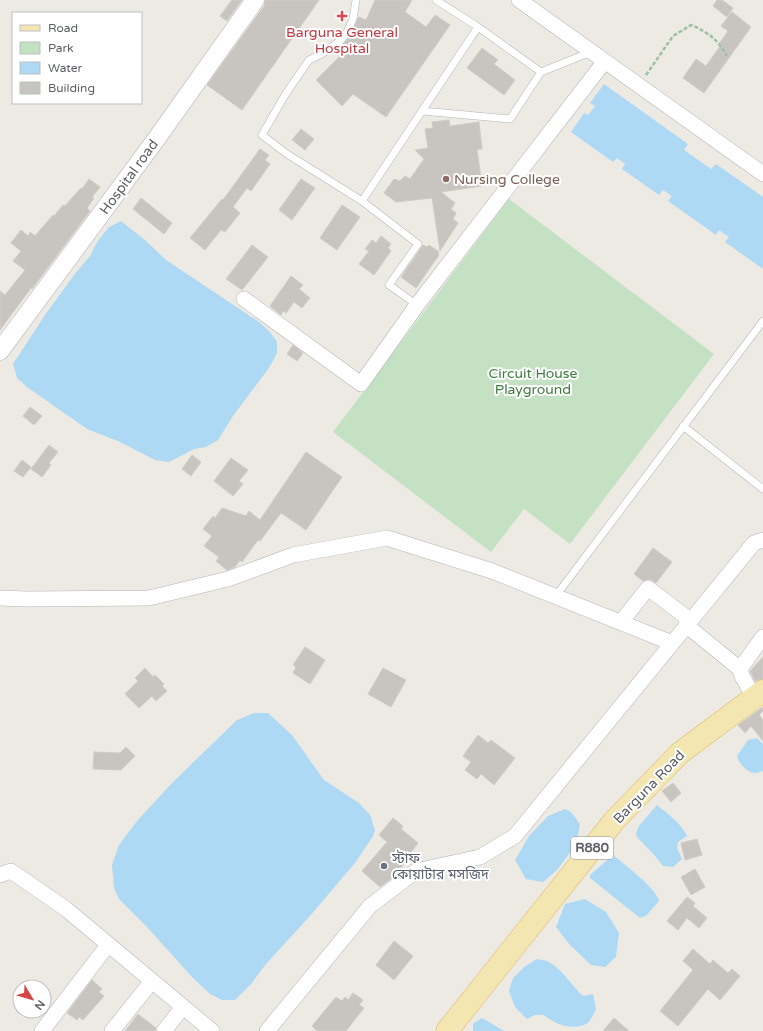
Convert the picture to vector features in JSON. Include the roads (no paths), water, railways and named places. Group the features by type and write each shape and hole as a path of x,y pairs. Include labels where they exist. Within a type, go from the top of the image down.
{"main road":[{"name":"Barguna Road","path":"446,1031 614,821 680,753 758,694"}],"street":[{"name":"Hospital road","path":"0,351 157,138 255,0"},
{"path":"519,0 763,174"},
{"path":"244,299 360,384 417,305 605,61"},
{"path":"0,598 149,598 228,580 292,555 386,538 492,571 672,642"},
{"path":"267,1031 370,906 416,871 480,857 514,836 754,543 763,540"},
{"path":"621,622 648,588 740,669 742,676 758,694"},
{"path":"740,669 763,637"},
{"path":"0,875 11,871 66,909 212,1031"},
{"path":"42,1031 108,945"},
{"path":"112,1031 152,981"},
{"path":"164,1031 183,1007"}],"lane":[{"path":"356,0 353,19 346,34 322,54 309,60 285,95 262,135 287,154 362,201 418,244 389,285 417,305"},
{"path":"436,0 478,27 541,72"},
{"path":"362,201 478,27"},
{"path":"422,111 510,119 541,72 591,52"},
{"path":"555,596 683,426 761,326"},
{"path":"683,426 763,489"}],"water":[{"path":"604,84 688,144 684,150 711,169 716,164 763,197 763,269 725,242 729,237 719,230 716,235 668,201 672,196 663,190 659,195 622,169 625,164 617,158 613,162 571,132 584,113 588,115 595,106 590,103"},
{"path":"121,221 146,241 166,260 259,322 270,332 277,342 277,353 269,368 233,416 218,440 206,447 194,449 169,462 155,460 120,442 87,429 27,387 17,378 13,364 45,315 90,256 97,242 109,227"},
{"path":"254,713 268,713 292,735 324,780 359,803 370,815 375,830 373,836 355,863 266,964 251,984 235,1000 222,1000 210,994 192,977 147,927 119,899 114,888 112,865 119,845 137,821 174,781 237,720"},
{"path":"757,738 763,744 763,770 754,773 744,768 737,756 748,740"},
{"path":"657,805 678,823 687,836 678,842 677,848 682,859 673,867 663,866 637,837 636,833 639,826"},
{"path":"565,809 571,812 580,824 576,845 557,870 543,882 526,879 515,860 529,836 548,816"},
{"path":"613,855 653,890 657,896 659,901 646,916 640,918 590,878 590,875"},
{"path":"585,899 606,912 619,933 616,957 605,967 591,965 570,945 556,927 565,904"},
{"path":"537,959 554,965 583,996 593,994 596,1009 588,1023 577,1027 565,1026 554,1022 544,1015 535,1015 527,1019 515,1007 509,991 513,978 524,967"},
{"path":"482,1018 504,1031 473,1031 473,1024"}],"place":[{"name":"Barguna General Hospital","path":"342,16"},
{"name":"Nursing College","path":"446,179"},
{"name":"স্টাফ কোয়াটার মসজিদ","path":"384,866"}],"park label":[{"name":"Circuit House Playground","path":"533,382"}]}
